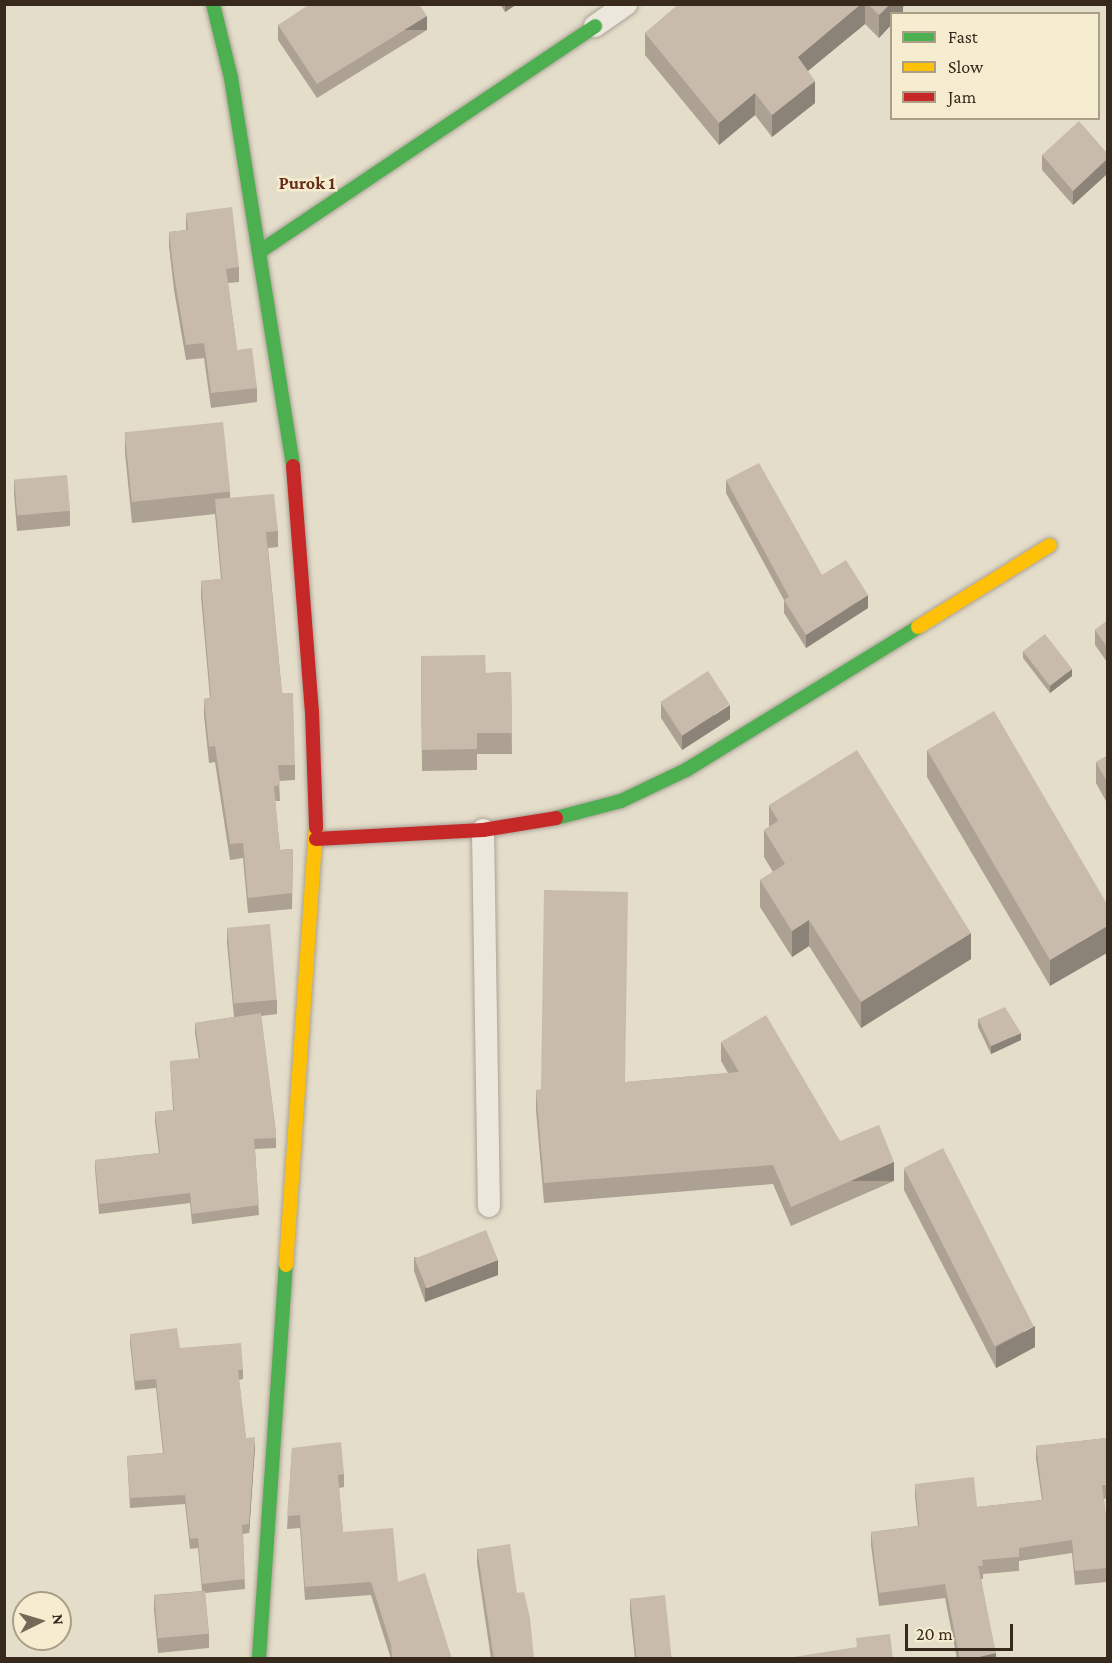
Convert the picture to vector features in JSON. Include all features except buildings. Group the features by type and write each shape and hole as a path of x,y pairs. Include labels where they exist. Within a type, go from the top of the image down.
{"street":[{"path":"213,4 231,78 295,482 312,711 316,838 259,1659"},
{"path":"259,252 595,26"},
{"path":"316,838 483,830 577,814 621,801 686,770 1050,545"}],"lane":[{"path":"595,26 626,4"},
{"path":"483,830 489,1206"}],"traffic: fast":[{"path":"213,4 231,78 293,466"},
{"path":"259,252 595,26"},
{"path":"556,818 621,801 686,770 918,627"},
{"path":"259,1658 286,1265"}],"traffic: slow":[{"path":"918,627 1050,545"},
{"path":"286,1265 316,828"}],"traffic: jam":[{"path":"293,466 312,711 316,828"},
{"path":"316,839 483,830 556,818"}],"district":[{"name":"Purok 1","path":"307,183"}]}
